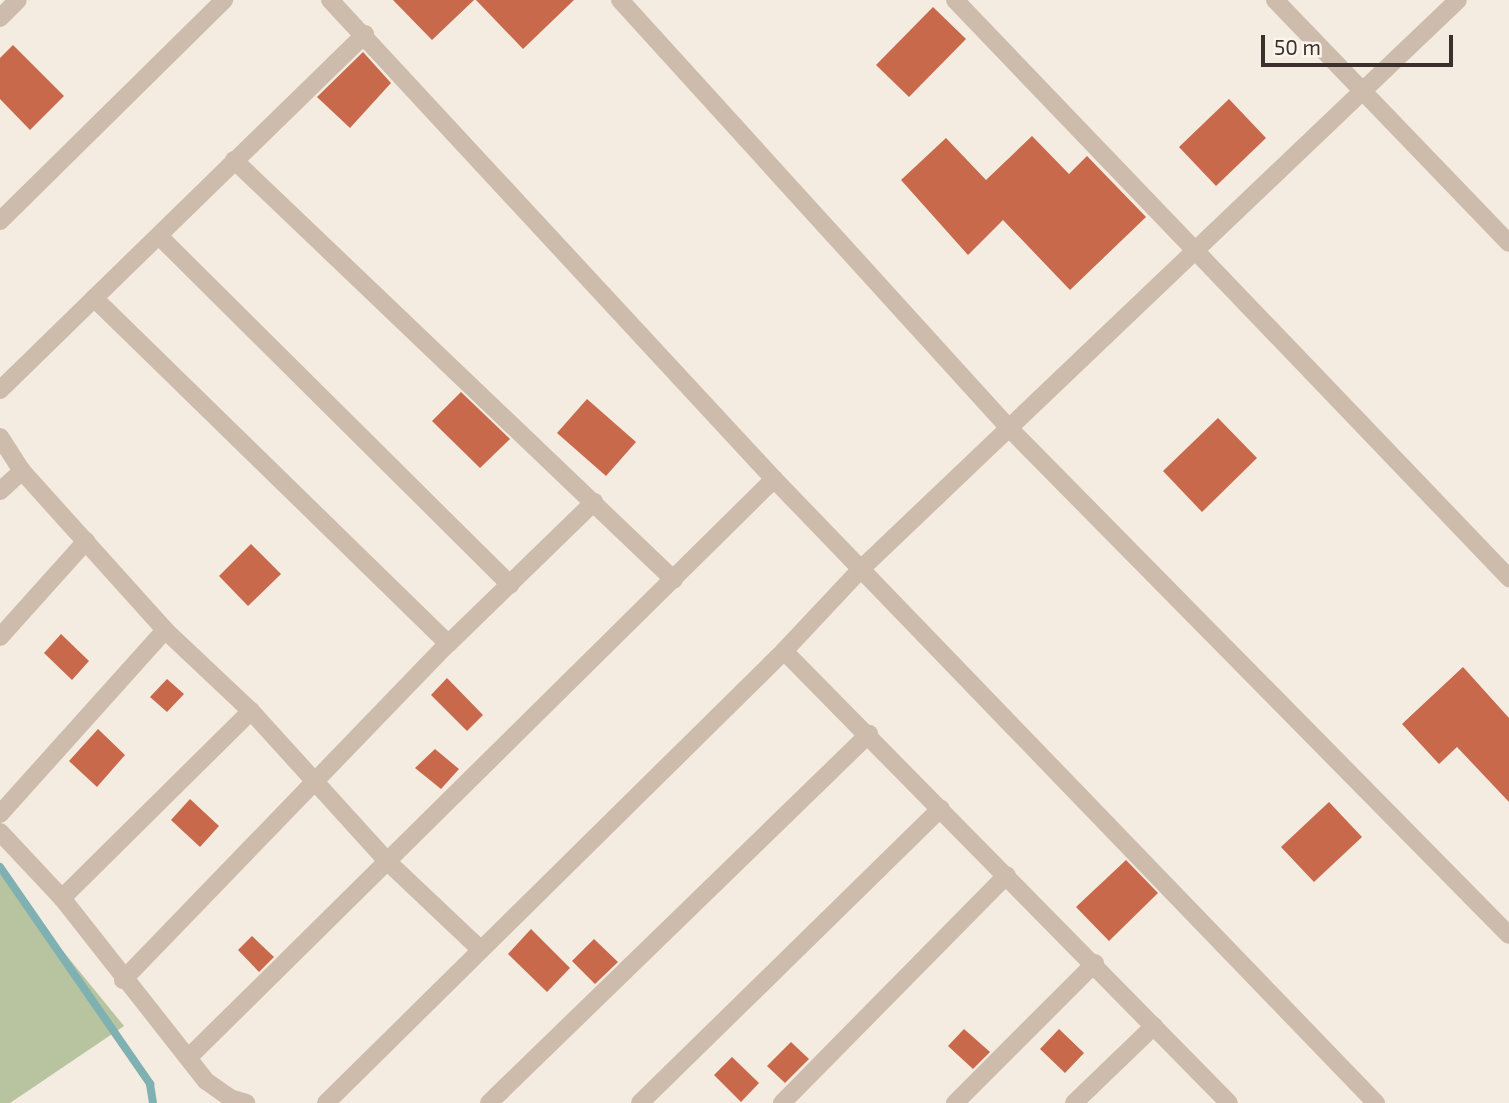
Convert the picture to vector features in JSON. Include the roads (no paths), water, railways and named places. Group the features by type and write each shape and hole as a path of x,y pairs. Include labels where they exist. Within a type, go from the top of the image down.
{"street":[{"path":"0,18 18,0"},
{"path":"0,221 224,0"},
{"path":"330,0 365,34 774,480 862,568 1376,1103"},
{"path":"620,0 1009,427 1509,935"},
{"path":"955,0 1509,578"},
{"path":"1275,0 1509,243"},
{"path":"326,1103 784,651 862,568 1192,250 1458,0"},
{"path":"0,390 365,34"},
{"path":"234,160 674,580"},
{"path":"159,236 510,585"},
{"path":"94,298 448,644"},
{"path":"0,437 22,471 165,630 251,711 388,863 480,949"},
{"path":"0,491 22,471"},
{"path":"190,1056 774,480"},
{"path":"123,980 448,644 594,502"},
{"path":"0,637 86,541"},
{"path":"0,814 165,630"},
{"path":"784,651 1095,963 1229,1103"},
{"path":"62,898 251,711"},
{"path":"489,1103 869,734"},
{"path":"640,1103 941,808"},
{"path":"0,832 62,898 123,980 190,1056 213,1088 246,1103"},
{"path":"782,1103 1007,875"},
{"path":"955,1103 1095,963"},
{"path":"1075,1103 1154,1026"}],"waterway":[{"path":"0,867 150,1084 153,1103"}]}
